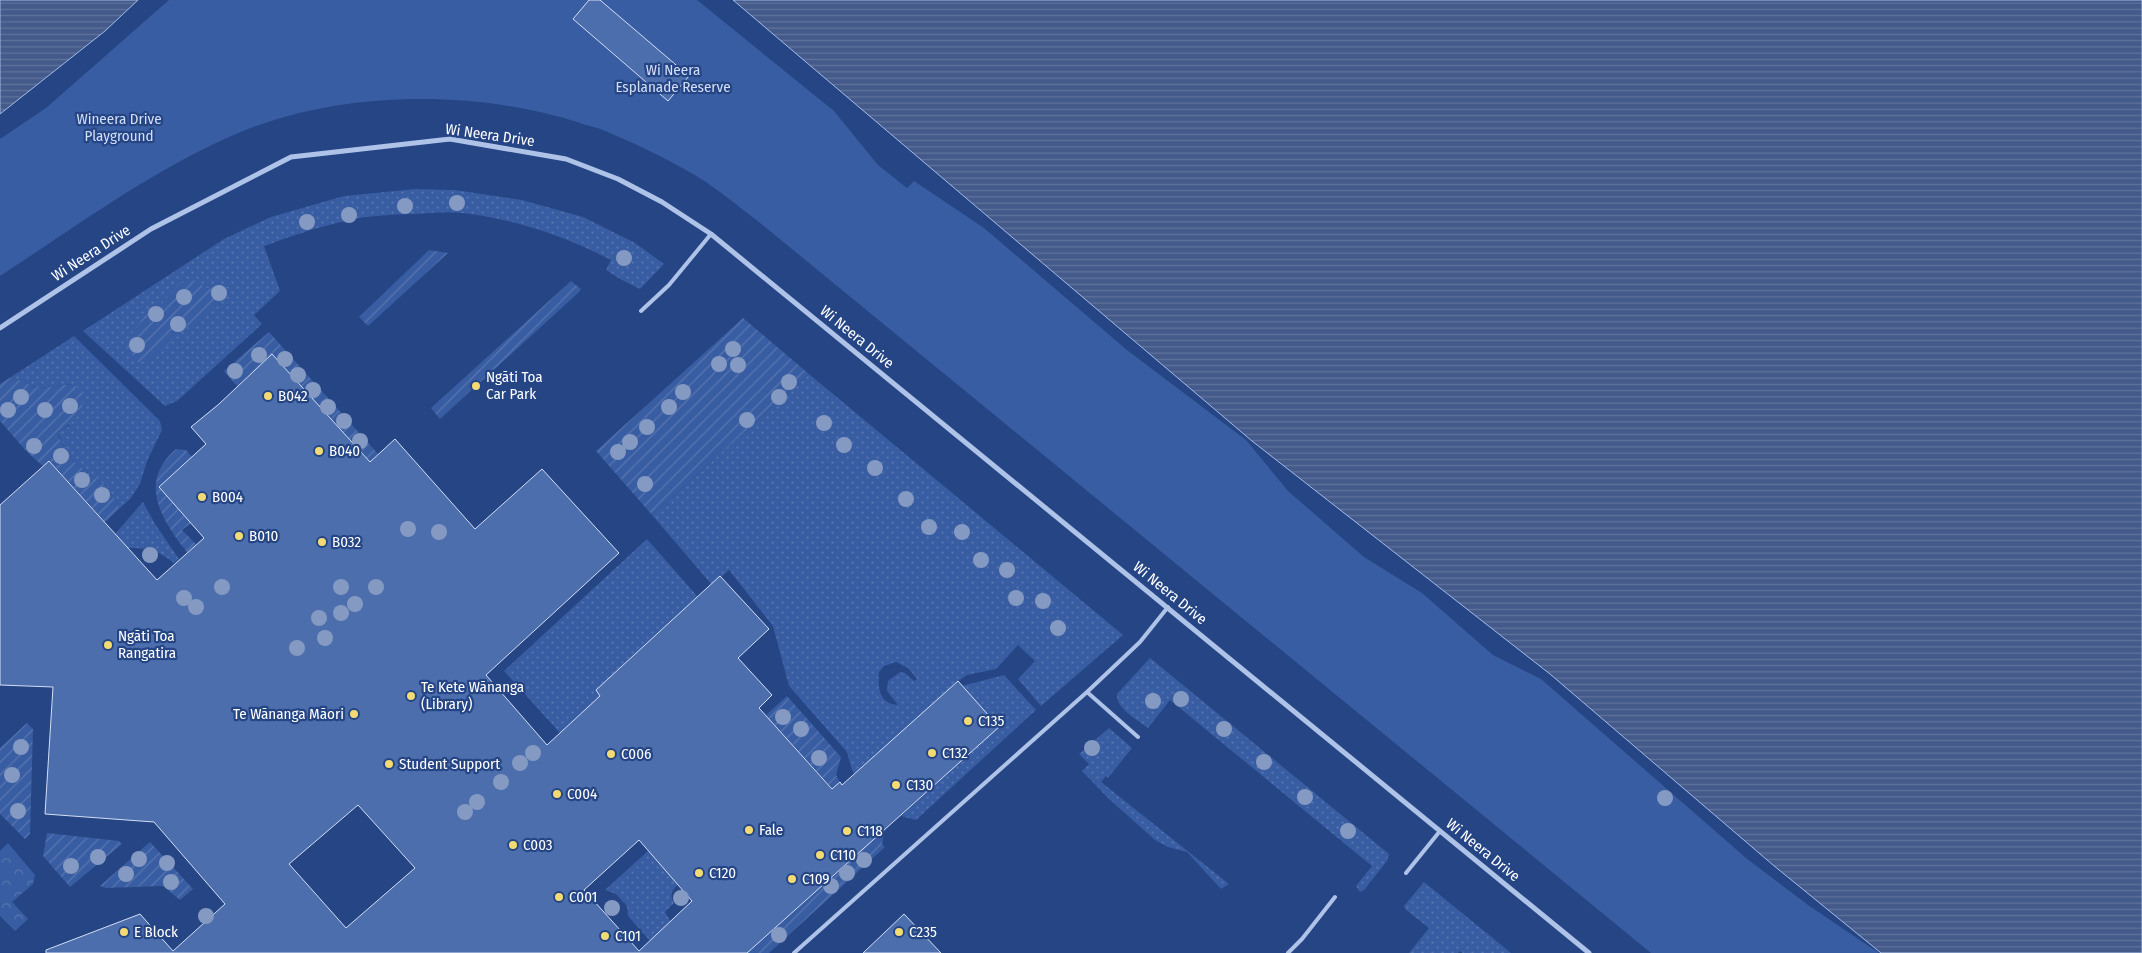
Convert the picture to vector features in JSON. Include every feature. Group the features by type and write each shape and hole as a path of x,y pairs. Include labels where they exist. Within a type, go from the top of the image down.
{"street":[{"name":"Wi Neera Drive","path":"0,328 152,229 291,156 450,139 566,159 627,184 662,202 711,234 1589,953"}],"lane":[{"path":"641,311 669,285 711,234"},
{"path":"794,953 1087,692 1140,642 1168,607"},
{"path":"1087,692 1138,737"},
{"path":"1406,873 1440,831"},
{"path":"1288,953 1302,939 1336,896"}],"green space":[{"name":"Wi Neera Esplanade Reserve","path":"169,0 697,0 834,111 878,165 907,188 914,181 984,228 1127,350 1246,440 1288,491 1364,557 1422,593 1493,655 1541,679 1746,858 1808,905 1879,953 1651,953 759,222 698,177 656,154 603,130 536,111 494,104 450,100 405,99 361,102 318,109 276,119 236,134 175,164 115,200 0,276 0,139 46,108"},
{"path":"416,189 455,190 522,200 583,217 635,243 664,264 640,289 606,270 611,260 575,243 520,224 462,213 442,212 375,216 321,227 264,246 280,291 254,315 262,324 177,401 165,406 83,331 224,239 271,217 344,196"},
{"path":"429,250 448,253 368,326 359,317"},
{"path":"198,280 204,288 219,288 229,295 191,326 178,332 168,344 147,360 139,363 125,346 129,338 149,310 159,307 180,283"},
{"path":"571,281 581,289 578,293 440,419 431,408"},
{"path":"743,318 809,374 652,515 596,451"},
{"path":"269,332 378,454 370,462 272,354 237,386 224,371"},
{"path":"74,336 160,421 162,430 147,461 140,484 130,499 120,508 108,488 73,461 57,433 69,426 73,384 38,388 11,377"},
{"path":"809,374 1123,635 1041,706 1018,679 1035,661 1018,645 996,669 967,675 958,681 855,774 847,752 789,686 773,626 729,570 712,585 652,515","holes":["896,662 908,668 917,679 914,681 905,673 900,672 888,681 887,691 898,705 891,704 883,698 879,689 879,672 884,666"]},
{"path":"11,377 38,388 73,384 84,393 80,413 57,434 73,461 108,488 120,508 105,522 50,461 43,466 28,453 0,421 0,384"},
{"path":"176,449 186,450 192,457 159,487 191,523 182,530 203,551 193,560 165,519 156,491 157,477 164,463"},
{"path":"143,502 155,524 179,559 174,563 163,555 152,551 128,548 115,534"},
{"path":"647,539 698,597 596,690 600,696 560,733 504,671"},
{"path":"1150,658 1389,854 1387,861 1364,890 1360,892 1356,886 1372,866 1170,700 1148,728 1120,705 1117,694"},
{"path":"1004,675 1036,710 916,820 901,816 998,727 962,686"},
{"path":"787,696 841,757 836,775 840,782 833,789 766,715"},
{"path":"27,723 33,729 30,834 25,839 0,814 0,748"},
{"path":"1109,728 1132,748 1108,778 1106,776 1101,782 1229,884 1221,889 1187,852 1168,847 1155,840 1108,798 1082,771 1089,764 1079,754"},
{"path":"682,820 662,866 678,885 672,893 674,903 665,912 671,922 650,941 628,916 627,906 616,894 605,890"},
{"path":"885,828 882,844 885,847 769,953 747,953"},
{"path":"47,833 119,841 122,844 70,887 43,856"},
{"path":"150,842 193,889 180,900 163,886 106,888 100,886"},
{"path":"8,843 35,875 33,884 12,902 28,919 15,931 0,916 0,851"},
{"path":"1424,882 1511,953 1463,953 1460,951 1458,953 1409,953 1429,928 1405,909 1404,906"}],"shaded area":[{"path":"0,0 138,0 105,31 0,114"},
{"path":"733,0 2142,0 2142,953 1881,953 1773,865 1550,674 1252,441"}],"building":[{"path":"589,0 600,0 689,76 668,101 573,19"},
{"path":"272,354 370,462 395,439 475,529 542,469 619,553 486,675 547,745 600,696 596,690 720,576 769,629 738,658 772,695 759,708 832,789 840,782 842,785 958,681 999,727 747,953 46,953 46,950 140,914 173,951 225,904 154,822 45,814 53,687 0,685 0,505 49,461 157,580 204,538 159,487 206,444 191,427 219,404","holes":["358,805 415,868 346,928 289,864","639,840 692,901 639,951 584,890"]},
{"name":"C235","path":"904,914 941,953 863,953"}],"place":[{"name":"Ngāti Toa Car Park","path":"476,386"},
{"name":"B042","path":"268,396"},
{"name":"B040","path":"319,451"},
{"name":"B004","path":"202,497"},
{"name":"B010","path":"239,536"},
{"name":"B032","path":"322,542"},
{"name":"Ngāti Toa Rangatira","path":"108,645"},
{"name":"Te Kete Wānanga (Library)","path":"411,696"},
{"name":"Te Wānanga Māori","path":"354,714"},
{"name":"C135","path":"968,721"},
{"name":"C132","path":"932,753"},
{"name":"C006","path":"611,754"},
{"name":"Student Support","path":"389,764"},
{"name":"C130","path":"896,785"},
{"name":"C004","path":"557,794"},
{"name":"Fale","path":"749,830"},
{"name":"C118","path":"847,831"},
{"name":"C003","path":"513,845"},
{"name":"C110","path":"820,855"},
{"name":"C120","path":"699,873"},
{"name":"C109","path":"792,879"},
{"name":"C001","path":"559,897"},
{"name":"E Block","path":"124,932"},
{"name":"C235","path":"899,932"},
{"name":"C101","path":"605,936"}],"park label":[{"name":"Wineera Drive Playground","path":"119,128"}]}
